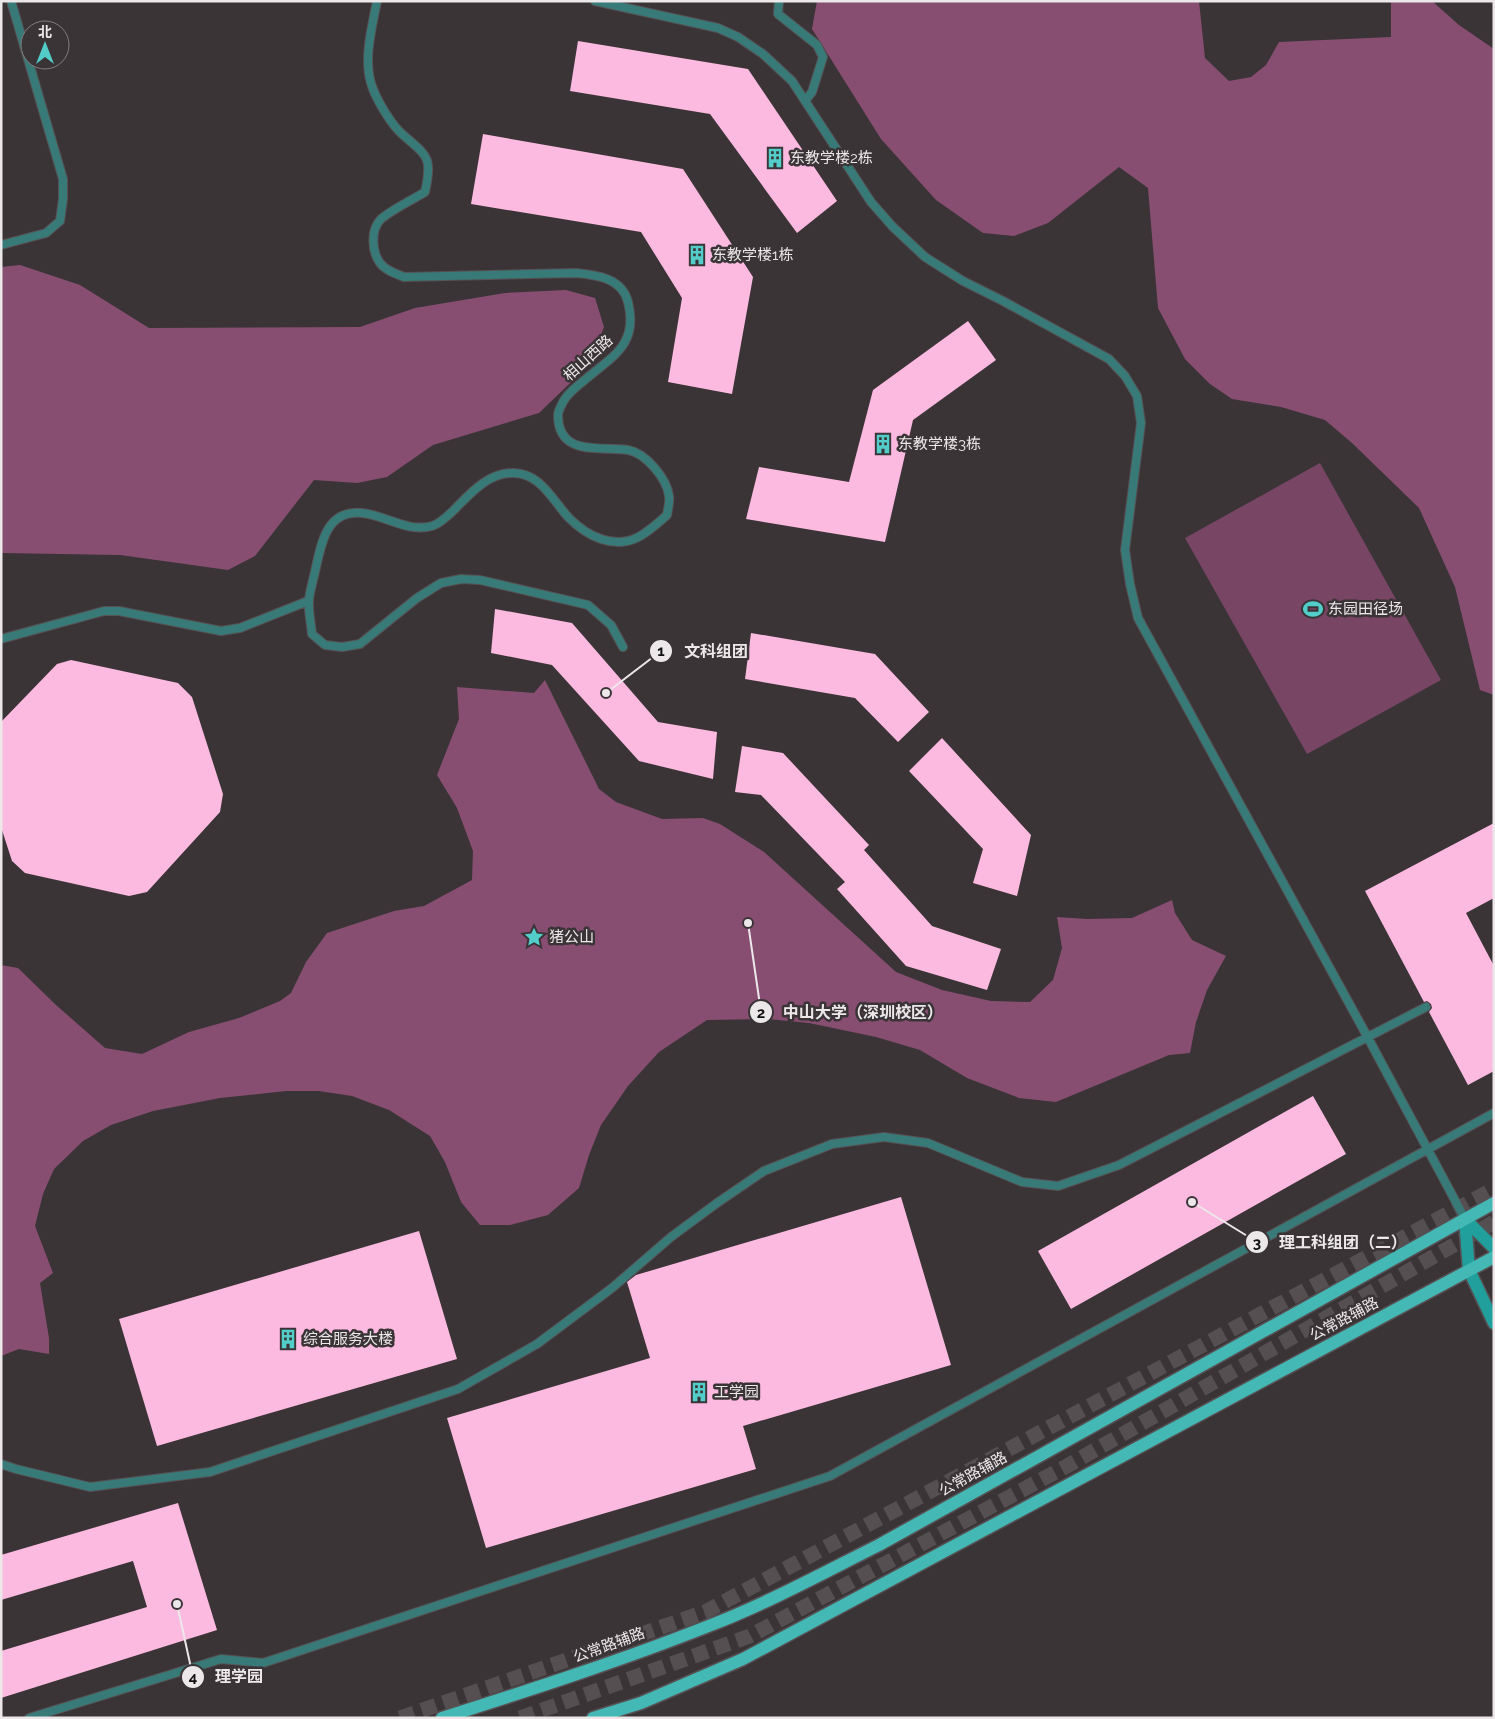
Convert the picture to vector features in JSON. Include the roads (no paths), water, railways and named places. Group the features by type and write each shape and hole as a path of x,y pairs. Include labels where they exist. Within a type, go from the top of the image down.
{"main road":[{"name":"公常路辅路","path":"442,1718 559,1681 704,1628 880,1545 1494,1203"},
{"path":"1465,1219 1494,1248"},
{"path":"1465,1219 1469,1270 1494,1323"},
{"name":"公常路辅路","path":"593,1718 641,1703 743,1659 1494,1257"}],"lane":[{"path":"1,245 46,233 60,221 64,199 63,179 10,1"},
{"name":"相山西路","path":"378,1 368,45 372,88 383,108 401,133 424,152 429,166 425,192 380,220 373,236 374,251 381,264 404,278 576,273 607,278 620,286 627,298 632,315 631,331 627,341 565,399 558,413 559,429 568,442 578,446 603,450 630,450 640,455 652,464 661,476 670,496 667,515 646,534 623,542 610,542 590,535 570,519 543,486 528,477 513,472 496,476 484,482 444,519 432,526 420,528 406,526 376,516 349,513 335,520 324,536 308,601 312,634 325,645 342,647 360,644 417,598 441,583 480,580 588,606 611,625 623,647"},
{"path":"595,1 718,28 738,36 792,80 871,202 893,227 925,257 963,281 1109,359 1125,376 1138,396 1141,424 1125,550 1138,618 1465,1219"},
{"path":"780,1 778,14 817,44 823,57 812,92 805,101"},
{"path":"1,640 104,611 119,611 221,631 240,628 308,601"},
{"path":"1,1464 90,1487 210,1472 458,1389 537,1344 612,1288 671,1237 764,1171 832,1144 884,1136 928,1144 1022,1182 1058,1186 1119,1165 1426,1006"},
{"path":"29,1718 221,1659 263,1663 830,1476 1494,1113"}],"tunnel":[{"path":"400,1718 705,1612 1494,1189"},
{"path":"520,1718 750,1636 1067,1466 1494,1222"}],"place":[{"name":"东教学楼2栋","path":"775,158"},
{"name":"东教学楼1栋","path":"697,255"},
{"name":"东教学楼3栋","path":"883,444"},
{"name":"东园田径场","path":"1313,609"},
{"name":"文科组团","path":"606,693"},
{"name":"中山大学（深圳校区）","path":"748,923"},
{"name":"猪公山","path":"534,937"},
{"name":"理工科组团（二）","path":"1192,1202"},
{"name":"综合服务大楼","path":"288,1339"},
{"name":"工学园","path":"699,1392"},
{"name":"理学园","path":"177,1604"}]}
